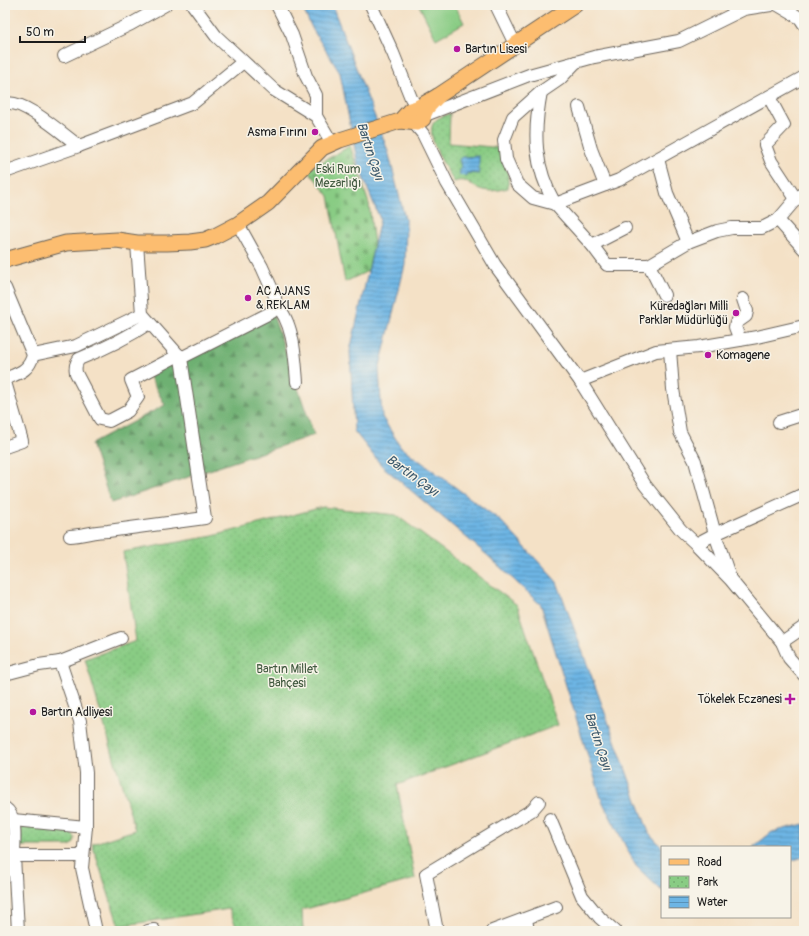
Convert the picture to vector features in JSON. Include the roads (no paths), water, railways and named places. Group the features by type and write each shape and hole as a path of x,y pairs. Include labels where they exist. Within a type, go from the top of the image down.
{"main road":[{"path":"5,260 66,243 117,240 137,243 190,242 204,240 215,236 238,224 268,203 322,148 415,116 438,96 573,6"}],"street":[{"path":"64,56 165,5"},
{"path":"193,5 216,36 243,62 274,90 316,116 336,142"},
{"path":"277,5 292,35 306,76 316,95 316,116"},
{"path":"372,5 393,53 415,116 447,183 495,265 580,381 645,485 681,530 730,579 782,642 789,658 804,675"},
{"path":"496,5 515,44"},
{"path":"415,116 529,75 594,57 679,41 744,8 771,5"},
{"path":"778,5 800,18 804,24"},
{"path":"5,172 193,103 243,62"},
{"path":"577,62 560,79 541,92 513,117 504,140 506,159 517,184 533,198 555,204 619,180 804,77"},
{"path":"541,92 535,128 537,154 543,178 555,204 592,245 607,265 648,265 688,242 717,230 732,228 762,228 778,220 800,196 771,161 765,145 784,124 769,97"},
{"path":"5,104 10,102 17,104 38,115 79,146"},
{"path":"579,107 591,150 606,185"},
{"path":"658,159 669,199 688,242"},
{"path":"778,220 804,248"},
{"path":"145,318 128,337 79,359 77,362 75,367 76,373 100,419 109,421 128,411 138,398 131,380 272,312 275,304 275,296 238,224"},
{"path":"592,245 625,228"},
{"path":"70,536 98,531 108,531 205,518 180,356 145,318 137,243"},
{"path":"648,265 664,296"},
{"path":"5,288 33,355 31,363 27,368 5,381 22,442 5,447"},
{"path":"740,340 736,323 746,316 747,311 743,299"},
{"path":"275,304 281,310 286,320 295,359 297,382"},
{"path":"33,355 76,346 145,318"},
{"path":"580,381 656,351 699,347 804,326"},
{"path":"670,350 673,389 680,432 695,461 715,534 730,579"},
{"path":"778,422 804,414"},
{"path":"696,544 804,494"},
{"path":"782,642 804,627"},
{"path":"5,674 39,665 60,662 121,638"},
{"path":"60,662 80,721 86,773 86,827 82,868 96,931"},
{"path":"437,931 426,874 532,810 539,802"},
{"path":"5,808 10,813 13,820 10,856 18,931"},
{"path":"550,819 582,896 600,918 615,931"},
{"path":"13,820 86,827"},
{"path":"10,856 83,856"},
{"path":"492,931 527,925 556,908"},
{"path":"148,931 154,931"}],"water":[{"name":"Bartın Çayı","path":"301,5 332,5 388,151 406,223 405,265 379,370 382,417 401,447 501,521 557,582 649,833 661,846 661,890 636,866 602,801 541,605 487,555 381,465 354,431 350,351 380,219 358,165 340,73 313,30"},
{"path":"479,156 479,174 467,173 467,176 459,175 461,167 459,159 462,157"},
{"path":"804,824 804,857 791,861 791,846 754,846 772,832"}],"place":[{"name":"Bartın Lisesi","path":"457,49"},
{"name":"Asma Fırını","path":"315,132"},
{"name":"AC AJANS & REKLAM","path":"248,298"},
{"name":"Küredağları Milli Parklar Müdürlüğü","path":"736,313"},
{"name":"Komagene","path":"708,355"},
{"name":"Tökelek Eczanesi","path":"790,699"},
{"name":"Bartın Adliyesi","path":"33,712"}],"park label":[{"name":"Eski Rum Mezarlığı","path":"338,176"},
{"name":"Bartın Millet Bahçesi","path":"287,676"}]}
